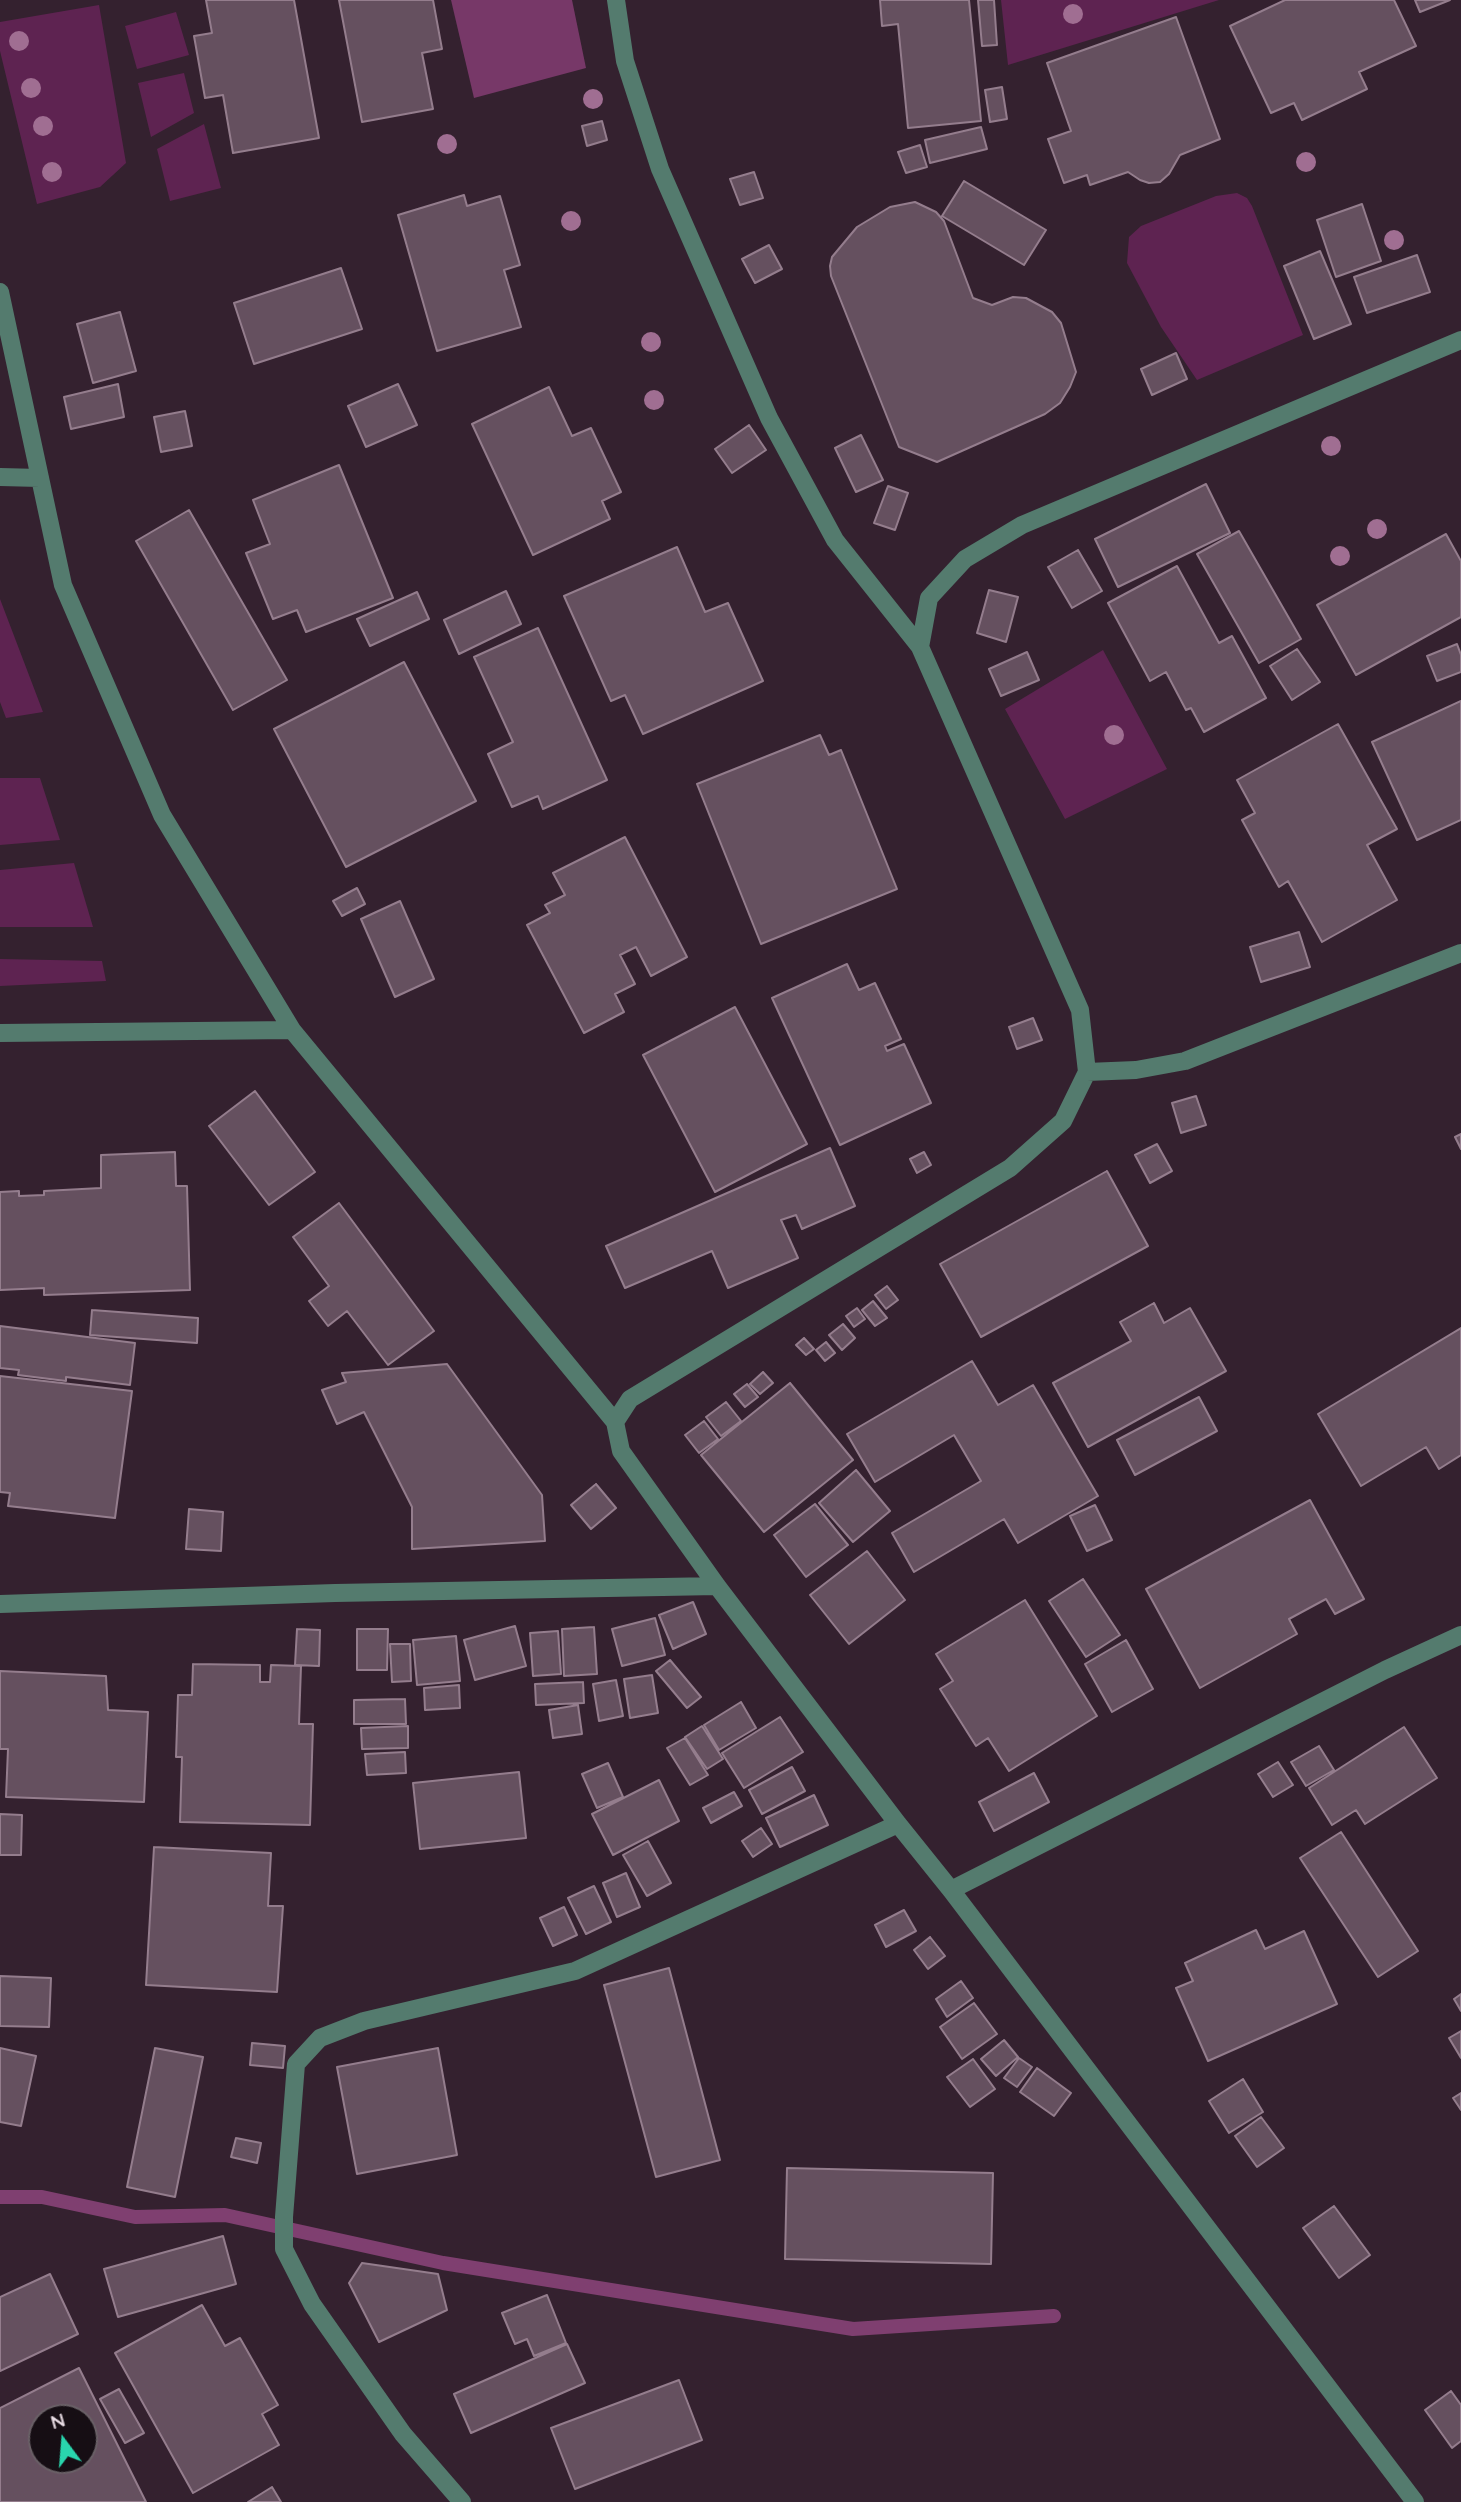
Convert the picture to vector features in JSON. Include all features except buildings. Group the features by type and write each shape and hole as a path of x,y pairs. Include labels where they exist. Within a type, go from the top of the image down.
{"street":[{"path":"615,1422 631,1399 1010,1168 1063,1121 1087,1072 1080,1010 920,647 835,540 769,418 660,169 625,61 616,0"},
{"path":"0,292 63,585 162,815 292,1030 615,1422 621,1451 718,1586 951,1890 1406,2499"},
{"path":"920,647 929,597 965,559 1022,525 1461,340"},
{"path":"0,477 40,478"},
{"path":"1087,1072 1136,1070 1185,1061 1461,953"},
{"path":"0,1033 292,1030"},
{"path":"0,1604 335,1593 718,1586"},
{"path":"951,1890 1385,1670 1461,1635"},
{"path":"462,2502 403,2434 312,2304 284,2249 296,2064 320,2038 364,2021 575,1970 898,1824"}],"shaded area":[{"path":"451,0 572,0 586,68 474,98"},
{"path":"1001,0 1219,0 1008,65"},
{"path":"99,5 126,163 100,187 37,204 0,51 0,22"},
{"path":"176,12 189,55 137,69 125,26"},
{"path":"184,73 194,113 151,137 138,83"},
{"path":"204,124 221,188 170,201 157,149"},
{"path":"1237,193 1247,198 1252,206 1303,335 1197,380 1161,327 1127,263 1129,237 1141,226 1216,196"},
{"path":"0,599 43,712 6,718 0,702"},
{"path":"1103,650 1167,769 1065,819 1005,709"},
{"path":"0,778 40,778 60,840 0,845"},
{"path":"74,863 93,927 0,927 0,870"},
{"path":"0,959 102,961 106,981 0,986"}],"waterway":[{"path":"0,2197 42,2197 135,2217 225,2215 443,2263 853,2329 1054,2316"}]}
